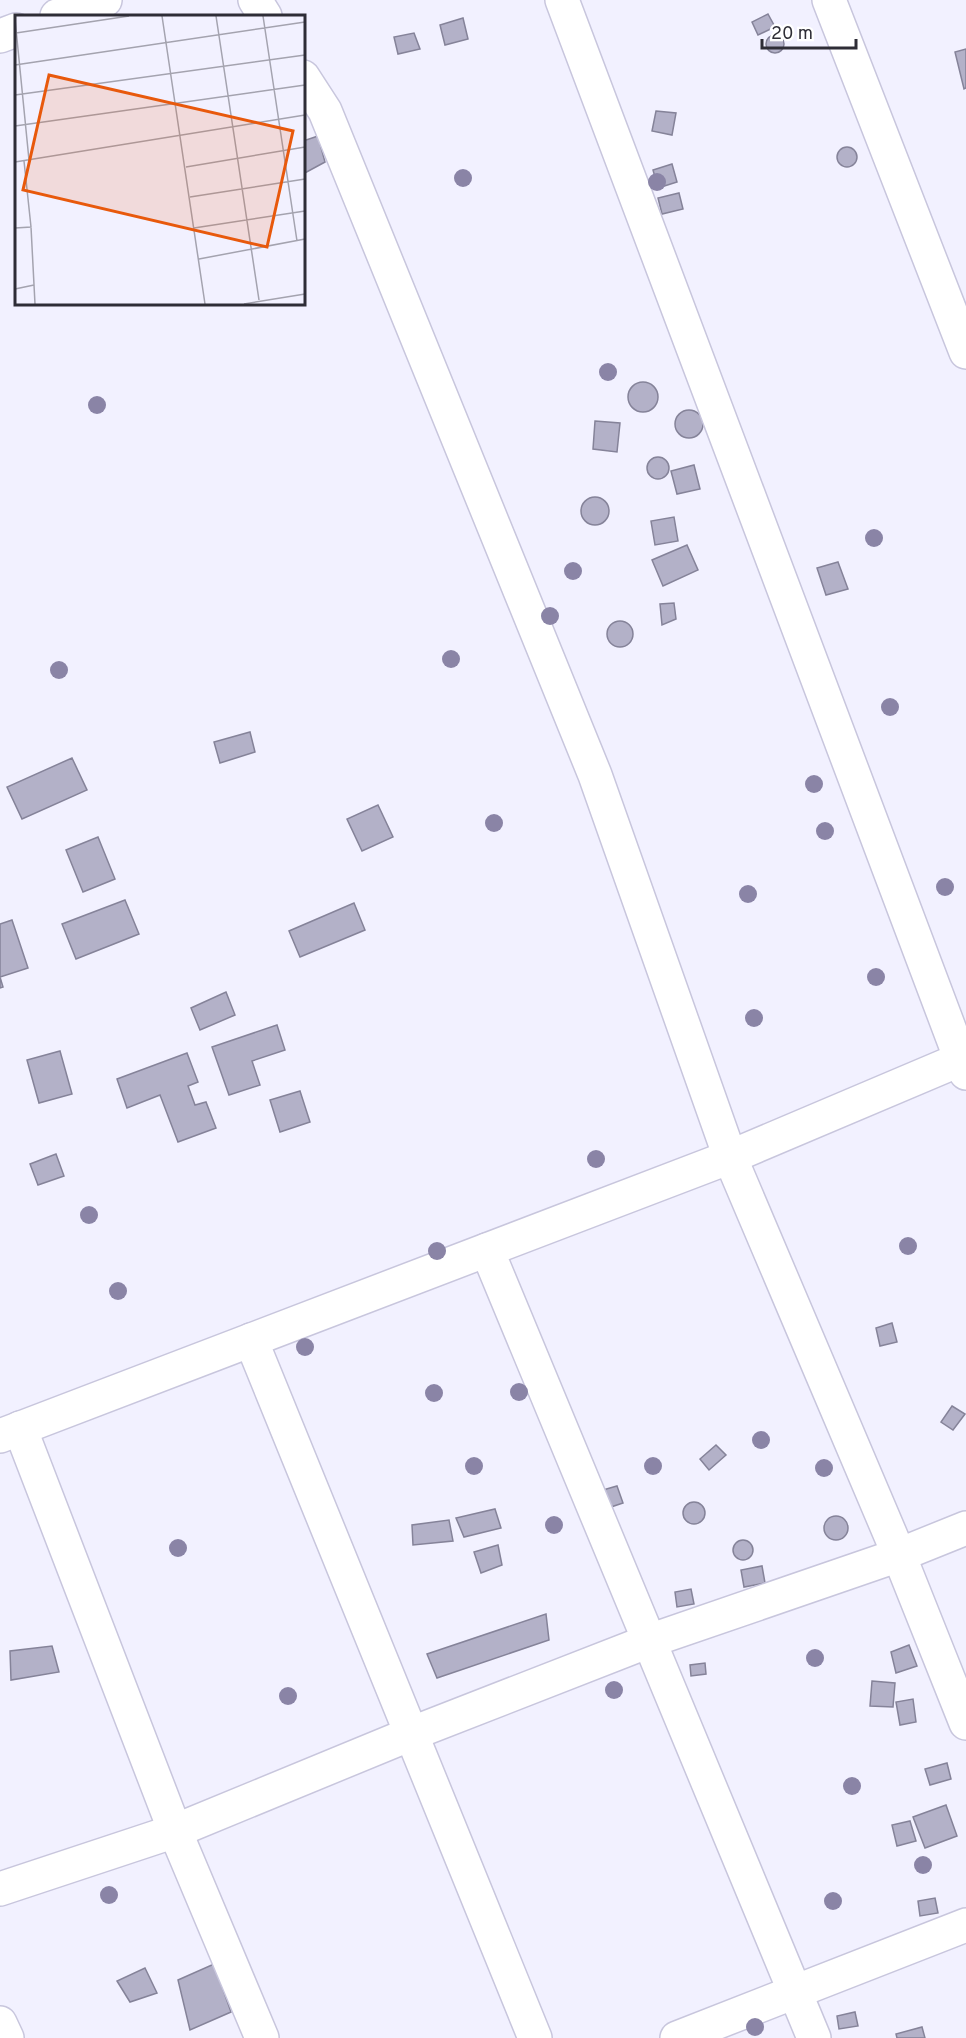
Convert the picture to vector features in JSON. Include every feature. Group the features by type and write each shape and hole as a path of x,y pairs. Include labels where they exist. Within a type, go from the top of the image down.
{"street":[{"path":"60,15 105,0"},
{"path":"255,0 264,15"},
{"path":"262,2038 10,1432 730,1157 964,1063 562,0"},
{"path":"829,0 966,352"},
{"path":"0,36 15,30"},
{"path":"304,78 325,111 595,775 730,1157 899,1555 966,1723"},
{"path":"487,1250 814,2038"},
{"path":"251,1340 413,1733 535,2038"},
{"path":"0,1889 175,1831 413,1733 649,1641 899,1555 966,1528"},
{"path":"677,2038 966,1925"},
{"path":"0,2023 7,2038"}],"building":[{"path":"768,14 775,27 758,35 752,22"},
{"path":"463,18 468,39 445,45 440,25"},
{"path":"414,33 420,49 398,54 394,37"},
{"path":"775,35 781,38 784,44 781,50 775,53 769,50 766,44 769,38"},
{"path":"966,49 966,88 964,89 955,52"},
{"path":"656,111 676,113 672,135 652,131"},
{"path":"318,136 325,162 304,173 304,141"},
{"path":"847,147 854,150 857,157 854,164 847,167 840,164 837,157 840,150"},
{"path":"672,164 677,182 658,188 653,170"},
{"path":"679,193 683,209 662,214 658,198"},
{"path":"643,382 654,386 658,397 654,408 643,412 632,408 628,397 632,386"},
{"path":"689,410 699,414 703,424 699,434 689,438 679,434 675,424 679,414"},
{"path":"595,421 620,423 617,452 593,449"},
{"path":"654,457 662,457 669,464 669,472 662,479 654,479 647,472 647,464"},
{"path":"694,465 700,489 677,494 671,471"},
{"path":"595,497 605,501 609,511 605,521 595,525 585,521 581,511 585,501"},
{"path":"674,517 678,541 655,545 651,521"},
{"path":"687,545 698,570 663,586 652,560"},
{"path":"838,562 848,589 826,595 817,568"},
{"path":"674,603 676,619 662,625 660,604"},
{"path":"620,621 629,625 633,634 629,643 620,647 611,643 607,634 611,625"},
{"path":"250,732 255,752 220,763 214,742"},
{"path":"72,758 87,790 22,819 7,787"},
{"path":"378,805 393,837 362,851 347,819"},
{"path":"98,837 115,879 83,892 66,850"},
{"path":"125,900 139,934 76,959 62,924"},
{"path":"354,903 365,930 300,957 289,931"},
{"path":"12,920 28,968 0,977 0,924"},
{"path":"226,992 235,1015 200,1030 191,1008"},
{"path":"277,1025 285,1050 252,1061 260,1085 229,1095 212,1047"},
{"path":"60,1051 72,1094 39,1103 27,1060"},
{"path":"187,1053 198,1082 188,1086 195,1105 206,1102 216,1128 178,1142 160,1095 127,1108 117,1079"},
{"path":"300,1091 310,1122 280,1132 270,1100"},
{"path":"56,1154 64,1176 38,1185 30,1164"},
{"path":"892,1323 897,1342 880,1346 876,1328"},
{"path":"952,1406 965,1414 953,1430 941,1422"},
{"path":"716,1445 726,1455 709,1470 700,1459"},
{"path":"617,1486 623,1503 602,1510 596,1492"},
{"path":"694,1502 702,1505 705,1513 702,1521 694,1524 686,1521 683,1513 686,1505"},
{"path":"495,1509 501,1528 464,1537 456,1518"},
{"path":"836,1516 841,1517 847,1523 847,1533 841,1539 836,1540 831,1539 825,1533 824,1528 825,1523 831,1517"},
{"path":"449,1520 453,1541 413,1545 412,1525"},
{"path":"743,1540 750,1543 753,1550 750,1557 743,1560 736,1557 733,1550 736,1543"},
{"path":"498,1545 502,1565 481,1573 474,1552"},
{"path":"762,1566 765,1583 744,1587 741,1570"},
{"path":"691,1589 694,1604 677,1607 675,1592"},
{"path":"546,1614 549,1640 437,1678 427,1654"},
{"path":"909,1645 917,1666 896,1673 891,1652"},
{"path":"52,1646 59,1672 11,1680 10,1651"},
{"path":"705,1663 706,1674 691,1676 690,1665"},
{"path":"872,1681 895,1683 893,1707 870,1706"},
{"path":"913,1699 916,1722 900,1725 896,1702"},
{"path":"947,1763 951,1779 930,1785 925,1769"},
{"path":"946,1805 957,1836 925,1848 913,1817"},
{"path":"910,1821 916,1841 897,1846 892,1825"},
{"path":"935,1898 938,1913 920,1916 918,1901"},
{"path":"214,1964 231,2012 190,2030 178,1980"},
{"path":"145,1968 157,1993 130,2002 117,1981"},
{"path":"855,2012 858,2026 839,2029 837,2016"},
{"path":"922,2027 925,2038 897,2038 896,2034"}]}
